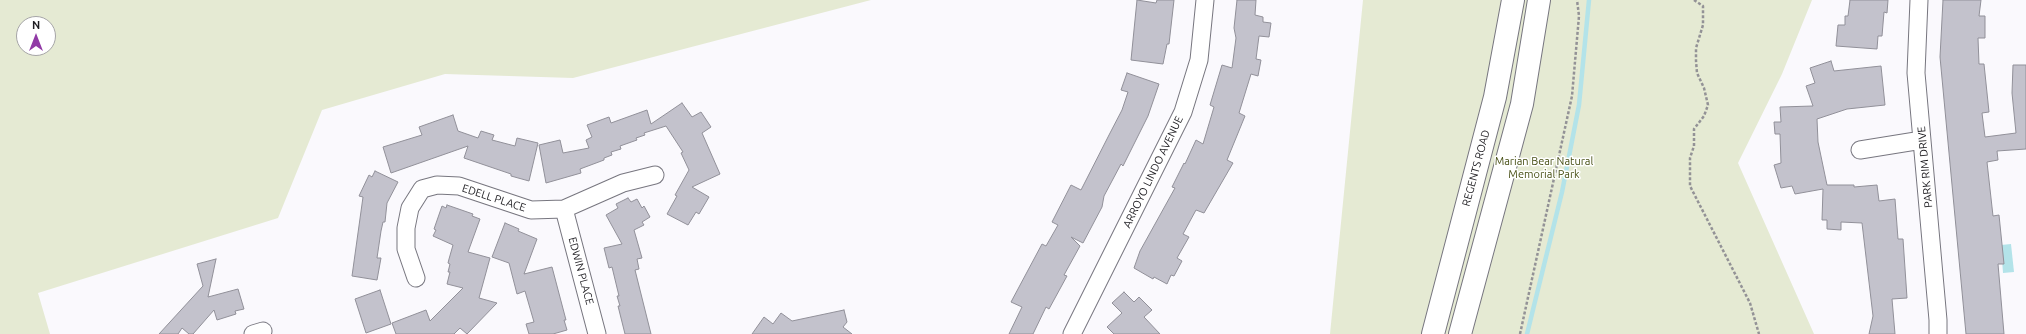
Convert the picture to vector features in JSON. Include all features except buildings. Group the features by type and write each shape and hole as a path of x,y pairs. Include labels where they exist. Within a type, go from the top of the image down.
{"main road":[{"name":"REGENTS ROAD","path":"1433,334 1495,97 1514,0"},
{"path":"1460,334 1522,104 1539,0"}],"street":[{"name":"ARROYO LINDO AVENUE","path":"1072,334 1183,112 1199,60 1205,0"},
{"name":"PARK RIM DRIVE","path":"1919,0 1916,73 1938,334"},
{"path":"1860,150 1922,140"},
{"name":"EDELL PLACE","path":"416,278 406,249 406,228 410,208 422,189 437,185 459,186 531,210 564,208 623,183 655,175"},
{"name":"EDWIN PLACE","path":"564,208 597,334"}],"path":[{"path":"1520,334 1572,96 1579,16 1577,0"},
{"path":"1694,0 1703,6 1703,25 1696,48 1696,61 1697,73 1704,88 1708,105 1704,116 1694,129 1694,146 1690,158 1690,186 1750,303 1759,334"}],"green space":[{"path":"0,0 871,0 573,78 445,74 322,110 278,218 38,293 50,334 0,334"},
{"name":"Marian Bear Natural Memorial Park","path":"1363,0 1812,0 1782,74 1738,163 1814,334 1330,334"}],"water":[{"path":"2011,244 2014,272 2003,273 2001,245"}],"waterway":[{"path":"1527,334 1562,192 1579,105 1589,0"}]}
